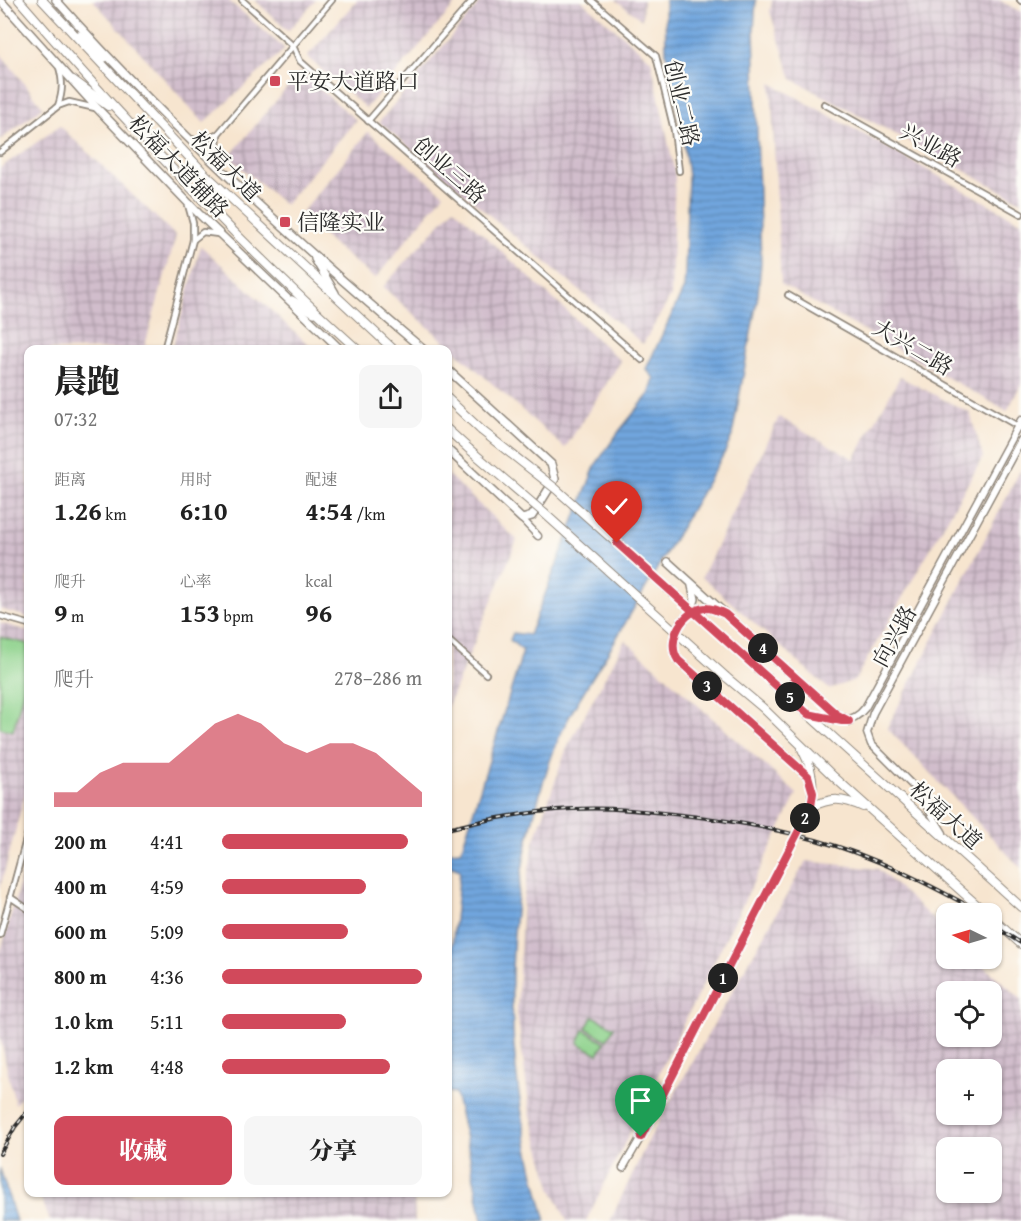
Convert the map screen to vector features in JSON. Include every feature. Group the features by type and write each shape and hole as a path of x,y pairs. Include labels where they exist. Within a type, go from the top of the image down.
{"main road":[{"name":"松福大道辅路","path":"0,0 97,108 186,200 336,345"},
{"name":"松福大道","path":"19,0 121,116 201,198 353,345"},
{"name":"松福大道","path":"42,0 205,174 389,345"},
{"name":"松福大道辅路","path":"56,0 111,74"},
{"name":"松福大道辅路","path":"56,0 188,138 311,253 418,345"},
{"name":"松福大道辅路","path":"54,13 138,87"},
{"path":"73,80 121,116"},
{"path":"311,253 340,300"},
{"path":"282,294 326,320"},
{"path":"452,374 551,464 555,479 532,516 522,519 452,454"},
{"name":"松福大道","path":"452,403 481,430 556,489 740,652 1021,907"},
{"name":"松福大道","path":"452,434 763,708 870,810 975,903"},
{"path":"668,562 836,714 849,721"},
{"path":"692,584 694,606 679,627 673,642 674,655 808,776 813,793"},
{"path":"686,619 699,610 708,608 725,614"},
{"name":"松福大道","path":"798,742 810,764 813,780 811,807"},
{"name":"松福大道","path":"811,807 826,800 845,800 870,810"},
{"path":"1002,927 1021,944"}],"street":[{"name":"创业三路","path":"242,0 292,46 300,61 642,360"},
{"path":"188,138 198,141 218,134 332,0"},
{"path":"368,121 473,0"},
{"name":"创业二路","path":"591,0 656,56 674,130 679,171"},
{"path":"58,106 63,82 59,67"},
{"path":"0,152 58,106 69,102 97,108"},
{"name":"兴业路","path":"824,104 1021,214"},
{"path":"218,134 216,158 221,169"},
{"path":"165,345 193,240 193,222 186,200"},
{"path":"193,240 203,232 220,234"},
{"name":"大兴二路","path":"788,296 1020,425"},
{"name":"向兴路","path":"849,721 860,715 865,708 1020,425"},
{"name":"向兴路","path":"946,839 916,789 871,744 867,733 868,726 1021,440"},
{"path":"522,519 538,536"},
{"path":"0,616 24,623"},
{"path":"452,643 486,674"},
{"path":"808,714 849,721"},
{"path":"623,1168 811,807"},
{"path":"0,935 24,846"},
{"path":"10,897 24,906"}],"shaded area":[{"path":"93,0 228,0 285,49 204,123"},
{"path":"255,0 316,0 288,31"},
{"path":"357,0 459,0 366,108 307,57"},
{"path":"482,0 581,0 651,60 675,174 671,296 643,344 379,122"},
{"path":"616,0 643,0 642,20"},
{"path":"772,0 999,0 1021,12 1021,201 792,79 770,12"},
{"path":"0,53 43,107 0,140"},
{"path":"300,72 356,120 285,205 229,157"},
{"path":"771,83 1021,222 1021,385 1007,411 781,284"},
{"path":"60,126 176,236 145,345 24,345 24,616 0,609 0,168"},
{"path":"368,132 444,194 375,279 299,216"},
{"path":"454,208 621,361 565,448 452,348 452,345 449,345 383,287"},
{"path":"201,246 309,345 173,345"},
{"path":"900,377 970,413 983,457 855,680 829,689 702,577 779,417 854,459"},
{"path":"1021,469 1021,868 887,728"},
{"path":"452,479 517,540 452,696"},
{"path":"0,623 24,630 24,798 0,888"},
{"path":"625,640 797,794 586,1221 567,1221 551,1187 530,1112 517,1012 523,899 534,842 566,750"},
{"path":"806,861 878,869 936,922 936,969 987,969 1001,981 936,981 936,1047 1002,1047 1002,982 1021,999 1021,1221 610,1221 649,1139"},
{"path":"24,868 24,1094 15,1104 0,1037 0,954"},
{"path":"41,1197 414,1197 415,1221 50,1221"}],"green space":[{"path":"0,637 24,643 24,688 13,731 0,728"},
{"path":"593,1016 614,1027 607,1040 586,1028"},
{"path":"584,1030 605,1042 598,1054 578,1043"}],"water":[{"path":"665,0 756,0 754,30 761,263 758,295 732,436 725,452 570,715 542,784 525,856 516,908 512,961 512,1013 523,1118 546,1221 482,1221 468,1147 455,1093 452,1093 452,948 460,870 452,867 452,852 461,851 523,651 510,640 513,633 529,635 596,464 650,393 654,378 646,369 684,288 688,176 682,129 666,53"},
{"path":"0,1168 16,1221 0,1221"}],"railway":[{"path":"452,828 525,814 585,808 636,810 727,821 798,835 859,854 923,882 962,903"},
{"path":"1002,931 1021,943"},
{"path":"0,1154 24,1116"}],"place":[{"name":"平安大道路口","path":"275,81"},
{"name":"信隆实业","path":"285,222"}],"route":[{"path":"617,543 678,597 740,652 808,714 849,721 836,714 725,614 708,608 699,610 692,614 686,619 679,627 673,642 674,655 678,660 808,776 813,793 811,807 641,1137"}]}
